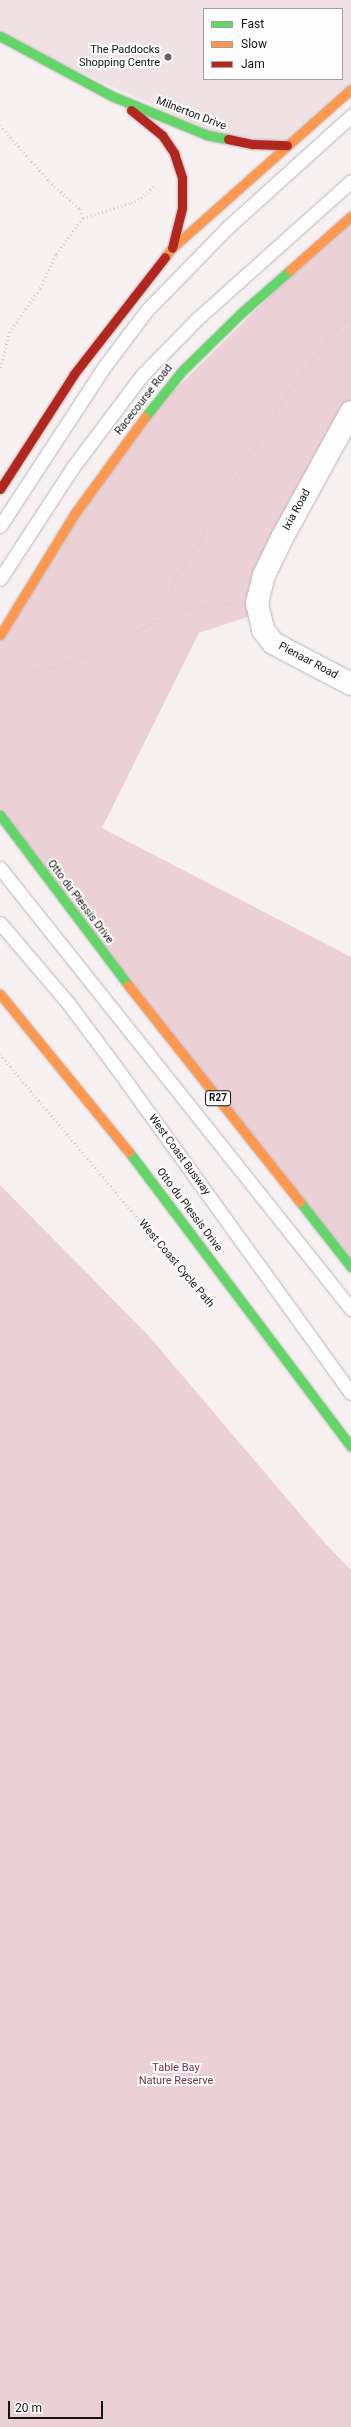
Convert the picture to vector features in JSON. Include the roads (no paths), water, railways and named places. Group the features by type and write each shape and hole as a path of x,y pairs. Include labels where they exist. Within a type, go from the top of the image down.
{"main road":[{"name":"Milnerton Drive","path":"0,36 112,96 207,135 246,144 288,145"},
{"path":"0,489 74,374 172,248 351,89"},
{"name":"Milnerton Drive","path":"112,96 162,135 174,153 182,178 182,208 172,248"},
{"name":"Racecourse Road","path":"0,635 75,513 136,428 182,371 240,314 351,216"},
{"name":"Otto du Plessis Drive","path":"0,815 85,930 351,1267"},
{"name":"Otto du Plessis Drive","path":"0,994 140,1165 351,1447"}],"street":[{"name":"Ixia Road","path":"258,608 264,575 282,538 351,412"},
{"name":"Pienaar Road","path":"258,608 263,630 273,643 351,684"}],"lane":[{"path":"0,526 104,366 147,310 228,227 351,116"},
{"path":"0,579 73,467 142,375 198,318 351,181"},
{"path":"0,868 351,1309"},
{"name":"West Coast Busway","path":"0,923 68,1003 351,1393"}],"place":[{"name":"The Paddocks Shopping Centre","path":"168,57"}],"park label":[{"name":"Table Bay Nature Reserve","path":"176,2075"}]}
